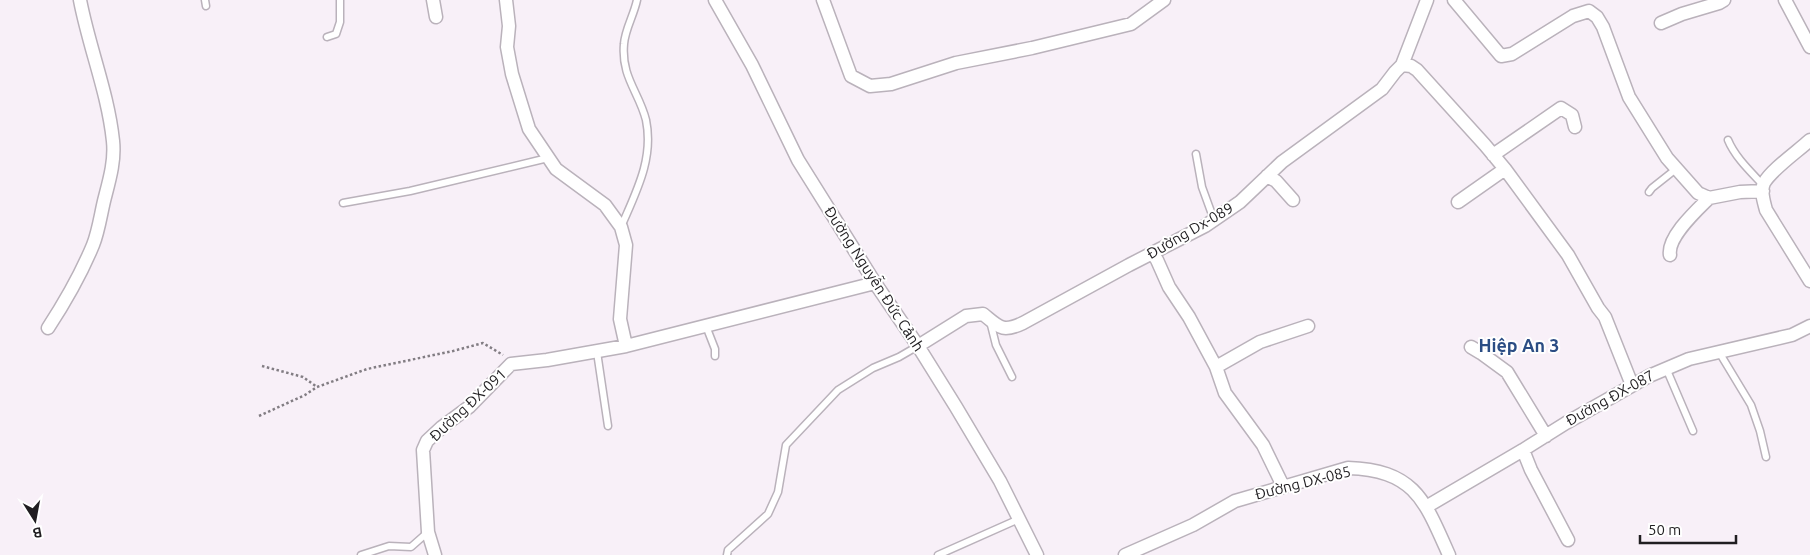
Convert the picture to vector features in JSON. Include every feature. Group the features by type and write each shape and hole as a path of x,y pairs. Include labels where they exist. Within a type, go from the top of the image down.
{"street":[{"path":"48,328 65,302 93,244 113,164 113,141 110,125 97,67 85,28 80,0"},
{"path":"433,0 436,16"},
{"path":"506,0 509,26 507,47 512,74 529,128 556,169 605,205 621,226 626,244 620,318 626,346"},
{"name":"Đường Nguyễn Đức Cảnh","path":"715,0 752,65 798,160 875,284 918,346 1000,481 1037,555"},
{"path":"823,0 851,76 870,86 890,84 956,63 1032,48 1131,24 1164,0"},
{"name":"Đường Dx-089","path":"918,346 966,316 983,314 998,326 1010,329 1214,220 1240,202 1282,162 1382,89 1402,65 1427,0"},
{"path":"1454,0 1500,56 1512,54 1578,14 1594,0"},
{"path":"1661,23 1724,0"},
{"path":"1785,0 1810,48"},
{"path":"1578,14 1589,11 1597,17 1603,27 1628,97 1667,158 1698,193 1709,198"},
{"path":"1402,65 1411,66 1417,70 1486,145 1568,255 1598,308 1606,317 1632,385"},
{"path":"1493,155 1561,108 1572,115 1575,127"},
{"path":"1810,140 1770,176 1763,188 1762,198 1766,210 1810,281"},
{"path":"1458,202 1505,169"},
{"path":"1268,176 1276,181 1293,200"},
{"path":"1670,256 1671,243 1688,219 1709,198 1763,188"},
{"path":"1152,253 1169,287 1189,317 1216,367 1225,393 1263,445 1283,486"},
{"name":"Đường ĐX-091","path":"435,555 428,532 423,450 427,441 469,406 511,364 626,346 875,284"},
{"path":"1216,367 1260,342 1308,326"},
{"name":"Đường ĐX-087","path":"1426,507 1580,414 1666,368 1689,359 1792,335 1810,326"},
{"path":"1471,347 1506,372 1546,436"},
{"path":"1523,450 1531,470 1568,540"},
{"name":"Đường DX-085","path":"1125,555 1192,525 1235,501 1348,468 1367,469 1393,475 1407,484 1426,507 1449,555"}],"lane":[{"path":"327,37 336,34 340,22 340,0"},
{"path":"621,226 644,172 648,149 646,120 625,70 624,43 637,0"},
{"path":"1728,140 1730,147 1763,188"},
{"path":"1196,154 1202,187 1214,220"},
{"path":"343,203 410,191 548,158"},
{"path":"1649,192 1676,169"},
{"path":"990,320 996,345 1012,377"},
{"path":"706,326 715,349 715,356"},
{"path":"727,555 728,550 768,514 778,492 786,445 838,390 873,368 899,357 918,346"},
{"path":"597,352 608,426"},
{"path":"1719,352 1751,405 1766,456"},
{"path":"1666,368 1693,431"},
{"path":"938,555 1019,519"},
{"path":"361,555 389,546 411,547 428,532"},
{"path":"406,548 411,555"}],"path":[{"path":"259,416 305,395 317,387 367,369 483,343 517,364"},
{"path":"262,366 303,377 317,387"}],"district":[{"name":"Hiệp An 3","path":"1519,346"}]}
